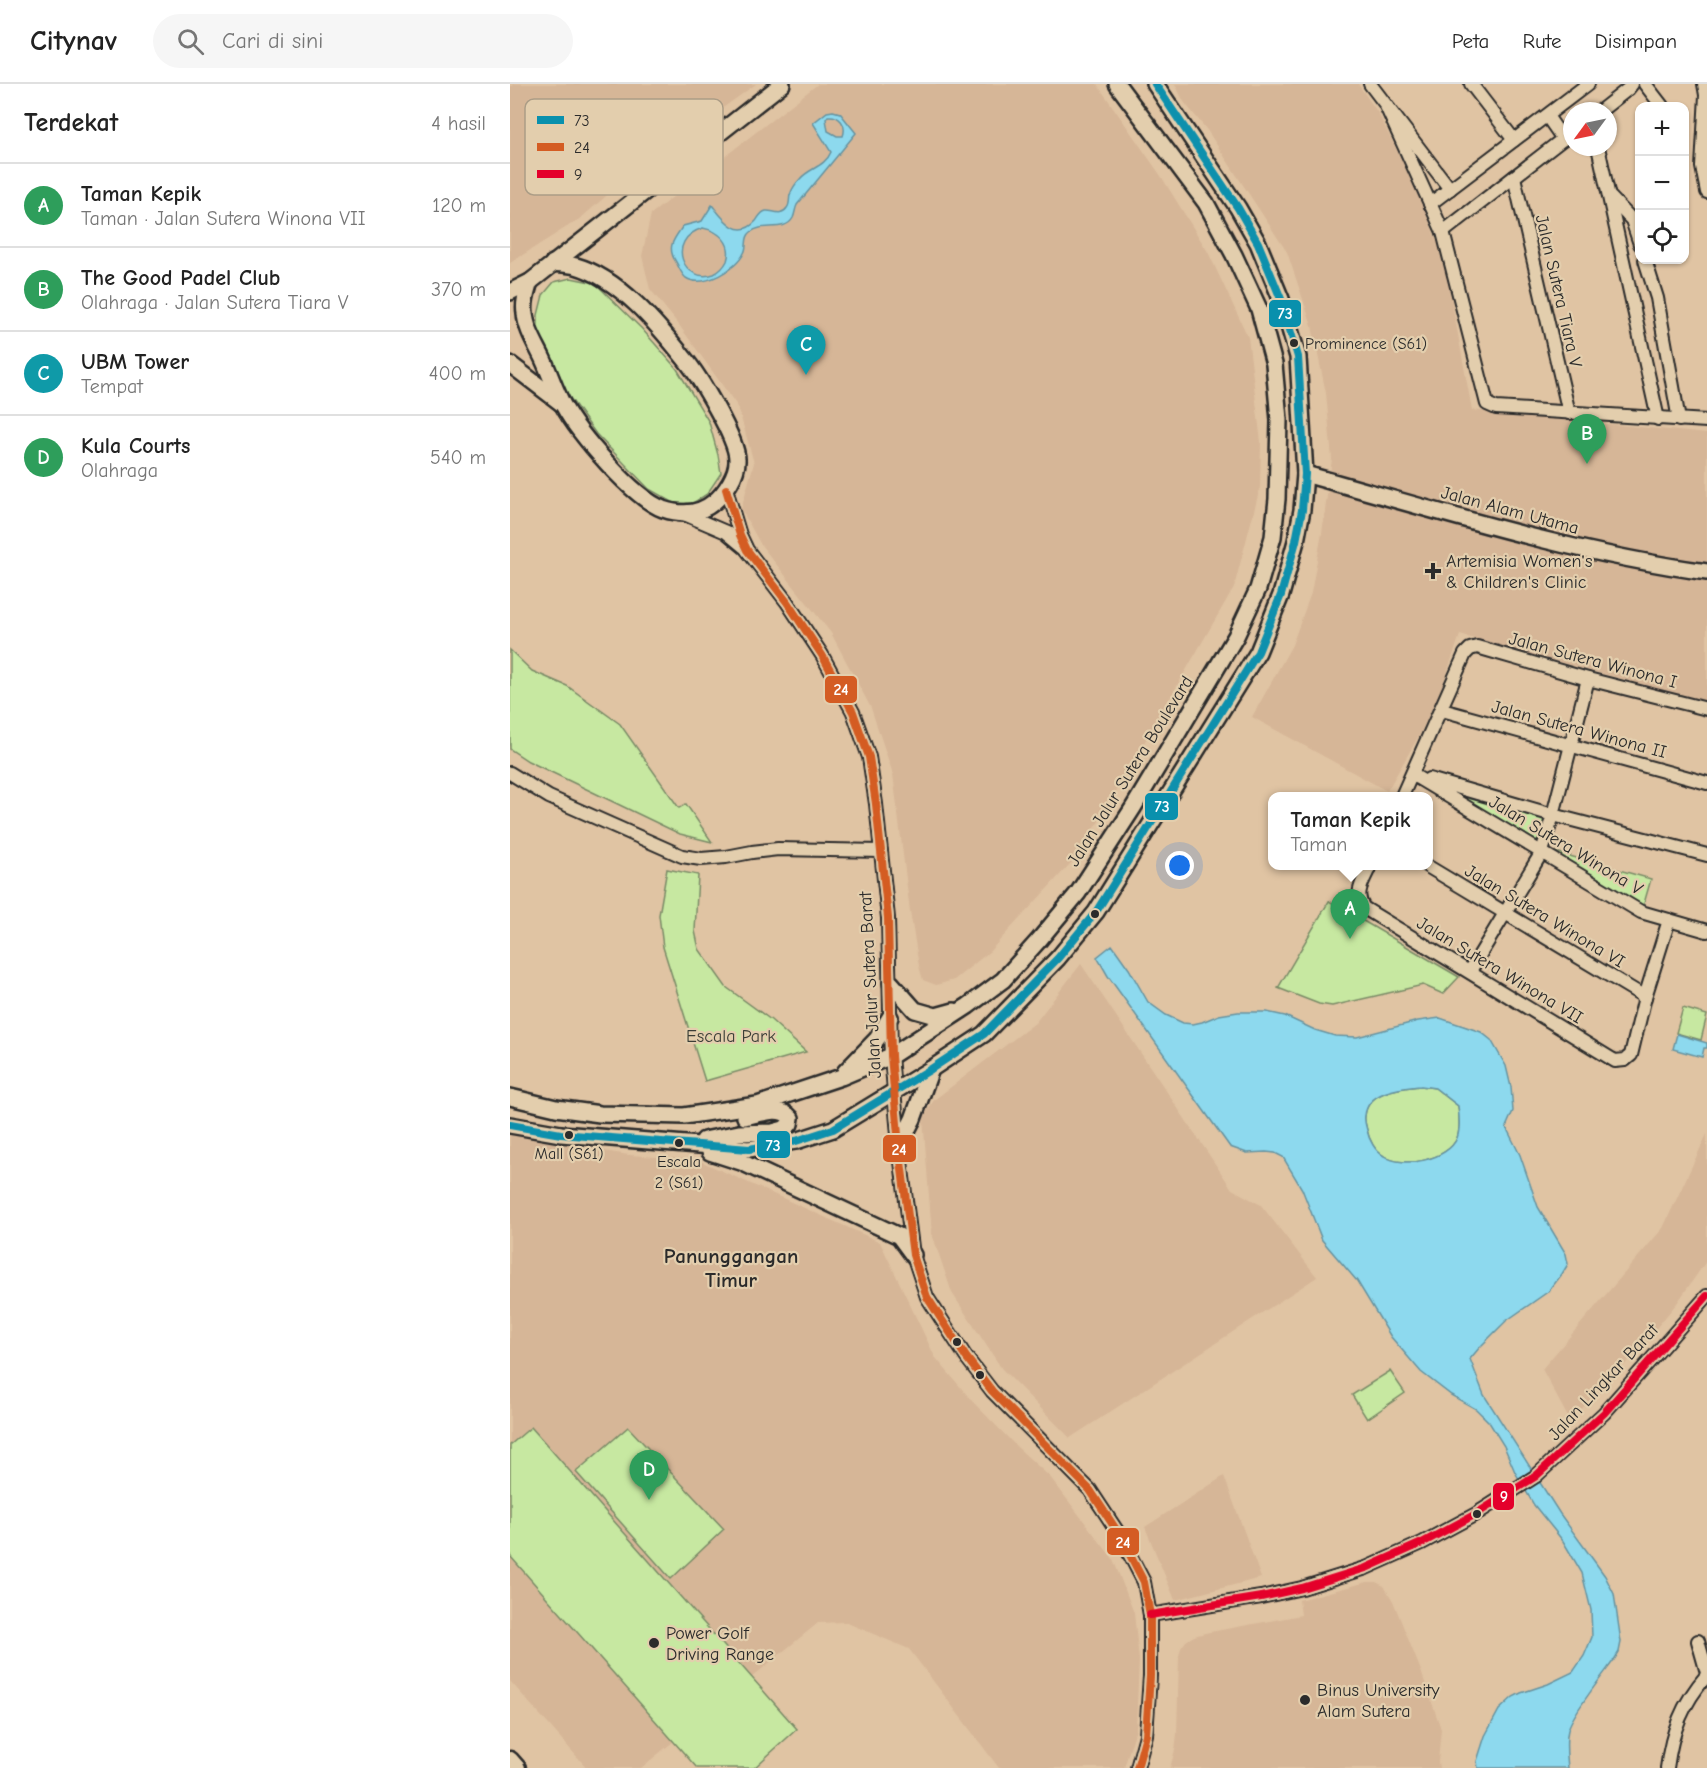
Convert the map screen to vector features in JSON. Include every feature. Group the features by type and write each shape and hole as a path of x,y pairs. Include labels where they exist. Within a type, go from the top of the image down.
{"highway":[{"path":"510,1760 517,1768"}],"main road":[{"path":"723,130 782,84"},
{"name":"Jalan Jalur Sutera Boulevard","path":"510,1097 600,1114 684,1116 757,1105 841,1077 891,1056 968,1006 1003,980 1040,940 1078,893 1133,808 1236,636 1258,588 1273,537 1279,477 1279,420 1274,364 1259,309 1234,255 1206,203 1117,84"},
{"path":"510,1125 561,1134 749,1149 796,1142 832,1129 931,1069 984,1034 1058,958 1096,912 1258,652 1281,595 1302,510 1305,474 1298,357 1281,299 1258,243 1155,84"},
{"path":"510,292 530,282 640,195"},
{"path":"553,263 576,266 600,276 621,291 659,326 693,369 715,406 734,445 737,459 735,470 726,489 713,503 699,512 683,514"},
{"path":"530,282 524,304 526,321 563,405"},
{"path":"510,364 563,405"},
{"name":"Jalan Jalur Sutera Barat","path":"563,405 594,449 638,494 663,509 683,514"},
{"name":"Jalan Alam Utama","path":"1305,474 1464,519 1590,551 1707,573"},
{"path":"891,983 915,1010 936,1016 968,1006"},
{"path":"841,1077 877,1039 890,1017"},
{"path":"899,1146 913,1119 931,1069"},
{"path":"684,1116 744,1117 780,1110 787,1112 791,1118 790,1124 784,1129 773,1132 739,1133 684,1143"},
{"path":"684,1143 741,1162 899,1236 913,1255"}],"street":[{"path":"1370,84 1450,189"},
{"path":"1471,84 1514,140"},
{"path":"1611,102 1632,84"},
{"path":"1645,84 1659,102"},
{"path":"1704,84 1706,95 1702,166 1707,192"},
{"path":"1430,204 1585,85"},
{"path":"1386,106 1443,232 1487,404 1496,408 1707,421"},
{"path":"1547,116 1563,131"},
{"path":"1443,232 1563,140"},
{"path":"1600,156 1658,419"},
{"name":"Jalan Sutera Tiara V","path":"1514,177 1569,413"},
{"path":"1610,197 1632,220 1635,229"},
{"path":"1646,264 1657,298 1679,420"},
{"name":"Jalan Jalur Sutera Barat","path":"726,489 747,550"},
{"name":"Jalan Jalur Sutera Barat","path":"683,514 726,532 747,550 787,602 822,655 853,712 869,757 881,851 888,918 891,1056 899,1146 913,1255 927,1297 966,1357 992,1391 1090,1490 1119,1534 1144,1582 1150,1615 1150,1676 1146,1735 1137,1768"},
{"name":"Jalan Sutera Winona I","path":"1442,710 1465,654 1477,647 1588,679 1707,709"},
{"path":"1470,971 1542,852 1588,679"},
{"path":"1404,792 1442,710"},
{"name":"Jalan Sutera Winona II","path":"1442,710 1707,783"},
{"path":"510,773 549,797 682,856 701,859 778,849 881,851"},
{"path":"1413,775 1553,815 1707,855"},
{"name":"Jalan Sutera Winona V","path":"1413,775 1641,912 1707,931"},
{"name":"Jalan Sutera Winona VII","path":"1368,870 1358,893 1364,908 1615,1061 1625,1060 1631,1055 1645,997"},
{"name":"Jalan Sutera Winona VI","path":"1433,870 1645,997"},
{"path":"1645,997 1669,920"},
{"name":"Jalan Lingkar Barat","path":"1150,1615 1262,1597 1302,1588 1366,1568 1476,1514 1536,1476 1604,1413 1707,1296"},
{"path":"1667,1768 1671,1744 1680,1715 1693,1691 1707,1674 1698,1641"}],"shaded area":[{"path":"514,84 756,84 723,108 723,99 525,99 525,195 607,195 581,218 510,263 510,87"},
{"path":"818,84 1097,84 1161,176 1208,252 1248,337 1261,442 1260,488 1234,587 1081,852 989,952 954,980 936,985 923,980 919,966 893,774 871,708 831,633 761,545 741,509 754,463 738,407 650,289 642,256 651,214 675,195 723,195 723,158"},
{"path":"1175,84 1358,84 1378,113 1415,186 1444,259 1472,410 1707,434 1707,702 1460,635 1441,690 1420,734 1387,791 1252,717 1292,645 1311,593 1332,459 1326,393 1312,326 1287,252 1207,130 1184,102"},
{"path":"1081,964 1232,1189 1261,1205 1317,1277 1070,1438 1002,1369 952,1293 932,1234 923,1118 934,1100 1035,1023"},
{"path":"510,1128 566,1145 629,1155 698,1160 880,1242 935,1357 973,1402 1050,1477 1113,1559 1134,1613 1139,1660 1136,1729 1124,1768 999,1768 909,1649 845,1622 818,1623 641,1768 587,1768 510,1681"},
{"path":"1707,1134 1707,1260 1677,1303 1633,1356 1570,1421 1542,1369 1663,1228"},
{"path":"1224,1476 1261,1578 1175,1600 1145,1527"},
{"name":"Binus University Alam Sutera","path":"1367,1582 1376,1582 1384,1586 1393,1601 1421,1671 1441,1729 1439,1768 1170,1768 1177,1734 1179,1656 1186,1641 1205,1633 1301,1615 1299,1600"}],"green space":[{"path":"571,278 595,283 642,329 677,369 709,422 721,473 707,494 693,503 676,504 649,489 596,434 565,391 538,334 538,315 543,295 554,282"},
{"path":"510,650 532,671 567,686 620,724 679,808 686,804 712,842 680,834 528,761 510,749"},
{"path":"1466,797 1540,816 1544,824 1542,835 1538,840 1533,840 1465,799"},
{"path":"1552,851 1651,879 1643,907"},
{"name":"Escala Park","path":"667,869 698,875 695,931 699,949 726,987 771,1020 806,1052 705,1081 663,947 659,915"},
{"path":"1329,901 1459,977 1443,994 1423,985 1332,1006 1319,1004 1278,988"},
{"path":"1683,1008 1707,1015 1701,1040 1676,1033"},
{"path":"1421,1086 1435,1088 1458,1106 1457,1138 1452,1146 1435,1157 1413,1162 1392,1160 1381,1154 1371,1141 1365,1121 1367,1107 1387,1092"},
{"path":"1390,1371 1405,1393 1367,1419 1352,1395"},
{"name":"Power Golf Driving Range","path":"531,1427 797,1729 754,1768 697,1768 510,1556 510,1445"},
{"path":"628,1427 724,1529 671,1579 576,1472"}],"water":[{"path":"827,112 840,113 856,133 797,205 793,218 785,225 756,229 751,232 740,259 719,276 701,281 686,278 673,257 671,247 683,226 702,221 712,205 731,226 743,229 749,227 764,212 785,211 797,182 825,161 831,152 813,123","holes":["828,116 842,121 843,136 837,136 828,131 826,119","703,228 719,235 728,249 727,261 723,267 714,274 703,276 687,267 681,251 684,242 691,234"]},
{"path":"1112,945 1148,1002 1166,1015 1183,1023 1193,1024 1219,1015 1238,1012 1267,1012 1285,1016 1315,1030 1335,1036 1357,1037 1418,1021 1440,1018 1481,1032 1491,1040 1506,1066 1511,1087 1513,1111 1506,1127 1520,1155 1538,1207 1566,1254 1568,1264 1549,1291 1506,1321 1470,1359 1484,1395 1560,1514 1605,1576 1614,1594 1621,1642 1614,1660 1570,1723 1566,1749 1568,1768 1478,1768 1477,1761 1485,1736 1499,1710 1513,1697 1573,1672 1584,1656 1592,1637 1591,1610 1582,1573 1563,1541 1534,1505 1489,1422 1476,1409 1451,1395 1421,1372 1391,1337 1357,1281 1322,1240 1302,1189 1283,1157 1266,1152 1247,1153 1230,1147 1108,976 1097,957","holes":["1421,1086 1435,1088 1458,1106 1459,1130 1452,1146 1435,1157 1413,1162 1392,1160 1381,1154 1368,1134 1365,1121 1367,1107 1387,1092"]},
{"path":"1677,1034 1707,1043 1702,1057 1673,1049"}],"transit line":[{"name":"73","path":"510,1125 561,1134 749,1149 796,1141 833,1129 931,1069 984,1034 1058,958 1096,912 1258,652 1281,595 1302,510 1305,474 1298,357 1281,299 1258,243 1238,208 1155,84"},
{"name":"24","path":"726,489 747,550 787,602 822,655 853,712 869,757 888,918 891,1056 899,1146 913,1255 927,1297 966,1357 992,1391 1090,1490 1119,1534 1144,1582 1150,1615 1150,1676 1146,1735 1137,1768"},
{"name":"9","path":"1150,1615 1302,1588 1366,1568 1422,1543 1476,1514 1536,1476 1604,1413 1707,1296"}],"place":[{"name":"Prominence (S61)","path":"1294,343"},
{"name":"UBM Tower","path":"806,375"},
{"name":"The Good Padel Club","path":"1587,464"},
{"name":"Artemisia Women's & Children's Clinic","path":"1433,571"},
{"name":"Taman Kepik","path":"1350,939"},
{"name":"Mall (S61)","path":"569,1135"},
{"name":"Escala 2 (S61)","path":"679,1143"},
{"name":"Kula Courts","path":"649,1500"},
{"name":"Power Golf Driving Range","path":"654,1643"},
{"name":"Binus University Alam Sutera","path":"1305,1700"}],"district":[{"name":"Panunggangan Timur","path":"731,1268"}]}
